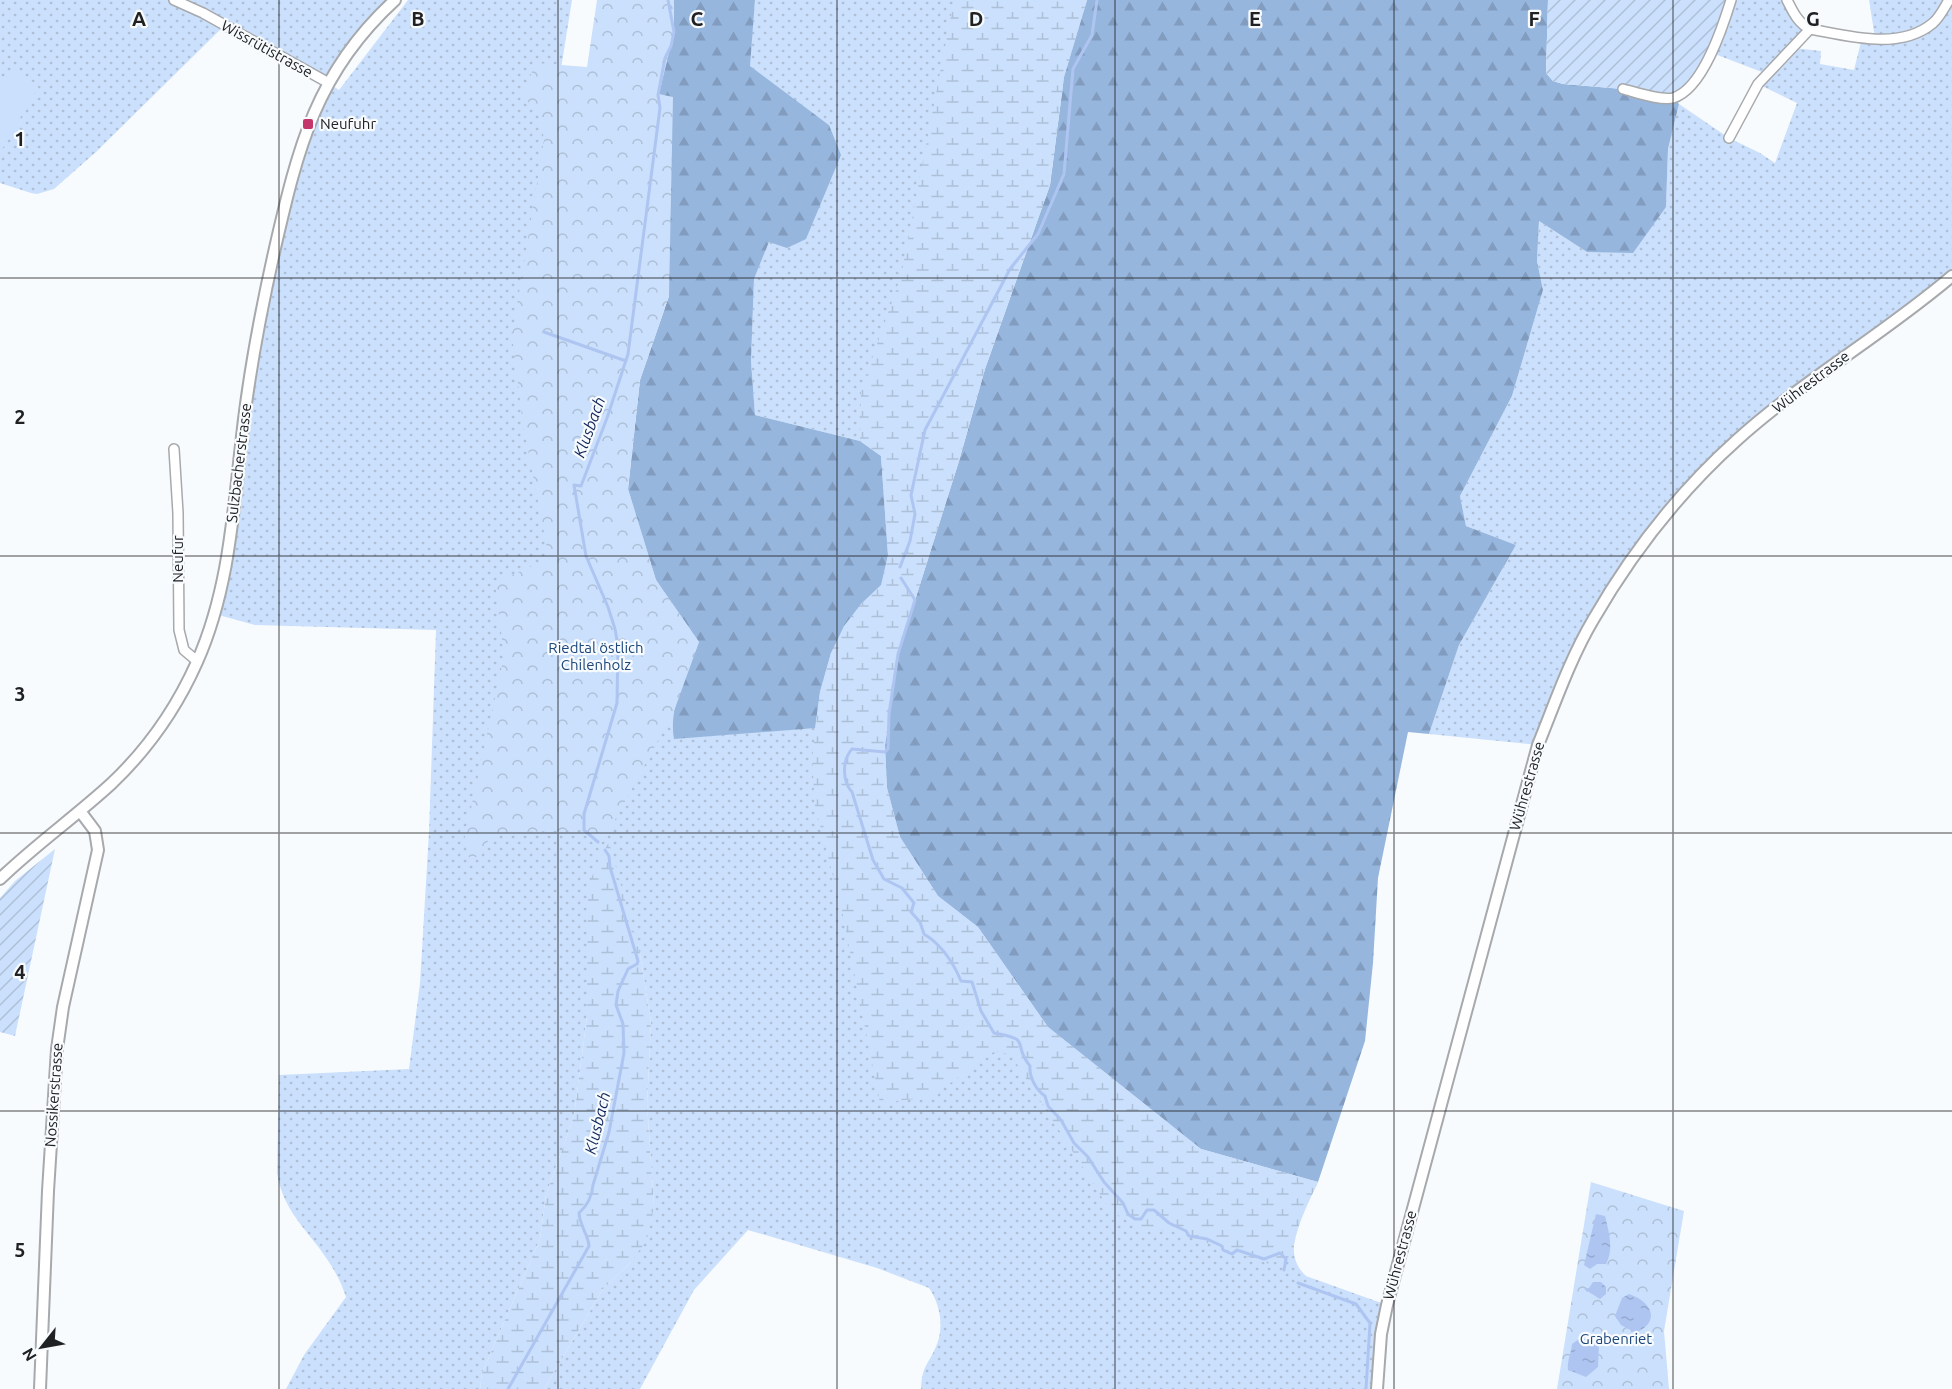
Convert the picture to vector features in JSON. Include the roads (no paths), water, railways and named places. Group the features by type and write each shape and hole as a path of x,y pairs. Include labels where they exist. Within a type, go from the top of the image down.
{"street":[{"name":"Wissrütistrasse","path":"174,0 203,13 327,82"},
{"name":"Sulzbacherstrasse","path":"0,879 111,784 155,735 197,661 215,614 226,569 249,377 266,286 298,153 327,82 350,49 395,0"},
{"path":"1623,89 1663,98 1674,98 1686,90 1712,53 1731,0"},
{"path":"1787,0 1803,26 1810,29 1862,38 1889,39 1906,36 1932,23 1941,14 1948,0"},
{"path":"1730,138 1758,84 1810,29"},
{"name":"Wührestrasse","path":"1377,1389 1381,1334 1387,1305 1538,745 1577,651 1593,620 1628,565 1672,508 1739,438 1952,276"},
{"name":"Neufur","path":"174,449 178,513 179,630 184,650 197,661"},
{"name":"Nossikerstrasse","path":"40,1389 48,1191 57,1049 63,1007 98,850 95,831 80,811"}],"water":[{"path":"1596,1214 1605,1216 1610,1252 1606,1264 1597,1264 1590,1269 1584,1265"},
{"path":"1593,1282 1601,1282 1606,1287 1606,1294 1600,1299 1584,1289 1589,1288"},
{"path":"1629,1294 1637,1297 1648,1307 1651,1317 1649,1323 1636,1333 1621,1325 1615,1316 1622,1298"},
{"path":"1579,1339 1590,1339 1599,1343 1598,1367 1586,1377 1568,1370 1572,1344"}],"waterway":[{"name":"Klusbach","path":"598,842 584,830 584,814 617,703 618,646 608,607 586,556 574,485 581,486 628,354 660,108 658,95 665,58 674,32 668,0"},
{"path":"900,567 910,541 915,514 911,495 925,430 1010,269 1038,234 1064,174 1073,69 1092,35 1097,0"},
{"path":"544,332 626,361"},
{"path":"901,578 915,600 898,654 889,714 888,749 885,752 852,749 846,759 844,770 873,860 884,879 902,888 914,903 911,912 920,922 924,934 946,954 961,981 972,982 981,1011 994,1033 1018,1040 1030,1066 1034,1083 1045,1096 1048,1106 1061,1120 1074,1143 1088,1157 1104,1182 1123,1203 1128,1214 1135,1219 1141,1219 1147,1210 1154,1210 1169,1223 1186,1231 1189,1236 1207,1239 1232,1254 1237,1250 1264,1259 1280,1253 1286,1259 1284,1270"},
{"name":"Klusbach","path":"508,1389 589,1246 579,1213 591,1197 609,1132 624,1053 623,1024 616,1005 618,991 628,969 638,961 610,867 609,856 605,850"},
{"path":"1298,1283 1356,1304 1370,1323 1366,1389"}],"place":[{"name":"Neufuhr","path":"308,124"}],"park label":[{"name":"Riedtal östlich Chilenholz","path":"596,656"},
{"name":"Grabenriet","path":"1616,1339"}]}
